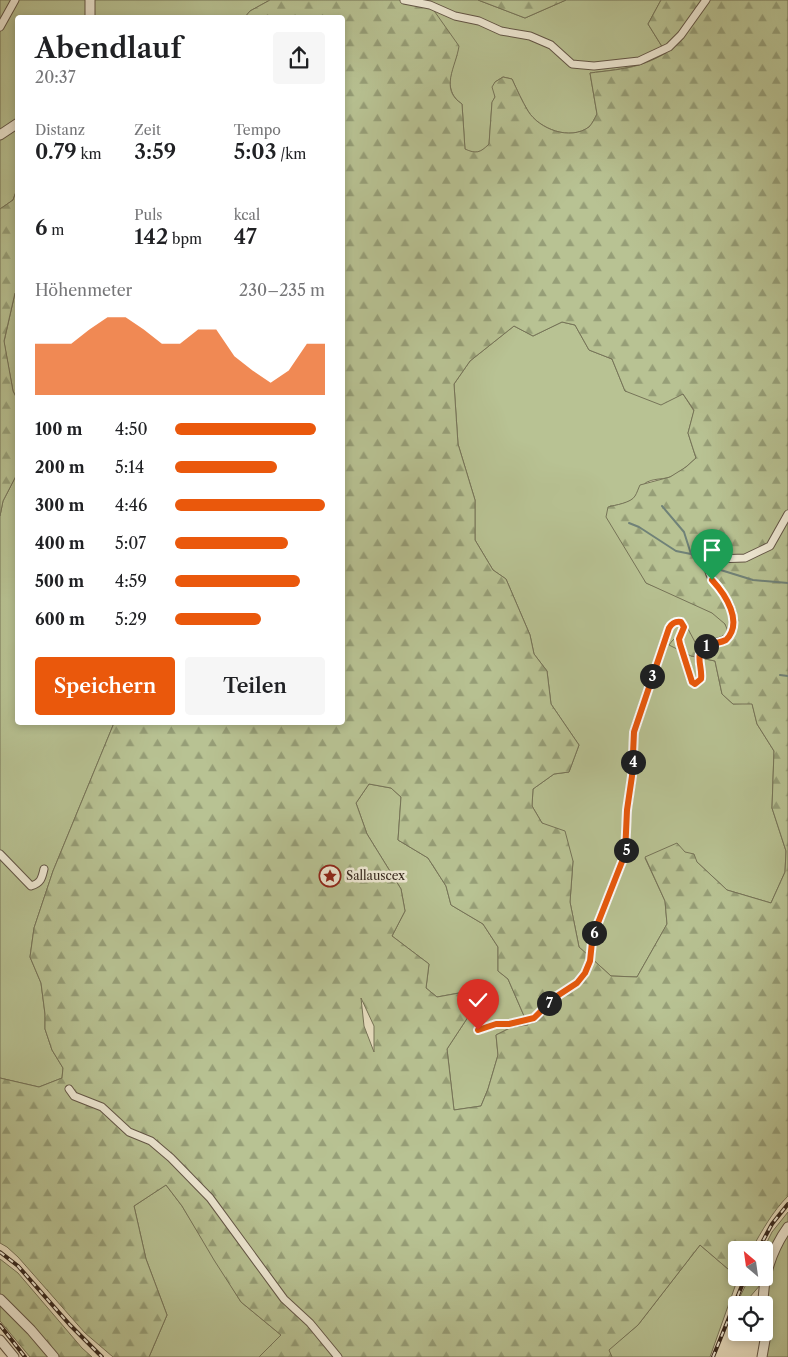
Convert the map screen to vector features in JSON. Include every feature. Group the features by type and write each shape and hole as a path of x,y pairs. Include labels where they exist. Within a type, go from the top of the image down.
{"street":[{"path":"0,27 15,0"},
{"path":"90,0 90,15"},
{"path":"404,0 430,5 455,16 479,21 501,31 530,36 551,45 572,64 594,66 639,61 669,47 681,35 706,0"},
{"path":"0,135 15,125"},
{"path":"478,1030 496,1024 509,1024 534,1018 554,998 582,978 590,961 596,928 625,854 634,732 669,628 677,622 681,622 684,627 679,639 692,682 695,684 701,679 699,660 701,651 709,645 726,640 733,624 726,598 712,580 708,571 708,564 715,559 744,558 770,546 788,514"},
{"path":"0,854 31,886 38,884 44,869"},
{"path":"69,1089 74,1096 102,1107 129,1132 150,1141 171,1158 210,1198 284,1299 310,1323 338,1357"},
{"path":"764,1296 770,1264 777,1245 788,1227"},
{"path":"0,1299 31,1330 54,1357"},
{"path":"0,1340 14,1357"},
{"path":"762,1357 765,1341"}],"green space":[{"path":"0,0 270,0 250,11 247,15 15,15 15,194 13,200 0,209"},
{"path":"270,0 404,0 430,5 459,46 451,77 451,92 462,104 465,149 475,152 480,151 489,144 492,102 495,97 492,87 495,82 503,77 512,79 528,111 547,128 564,133 573,133 589,127 597,114 590,73 638,65 666,53 648,24 661,0 788,0 788,1196 772,1215 756,1241 728,1241 728,1269 700,1245 638,1325 609,1350 612,1357 259,1357 281,1335 241,1302 182,1206 166,1185 134,1206 146,1259 167,1315 149,1357 113,1357 85,1333 18,1257 0,1243 0,1078 39,1087 62,1078 63,1068 52,1050 45,1029 41,983 30,957 34,928 53,871 113,725 345,725 345,15 247,15 250,11","holes":["562,322 575,325 589,350 612,359 625,391 661,405 683,394 694,410 688,433 696,458 670,477 640,485 633,498 627,502 608,507 606,517 646,583 712,613 725,624 731,639 711,648 695,642 687,627 669,645 691,656 715,661 722,694 733,704 752,704 757,724 774,751 772,808 786,851 785,872 771,903 727,890 697,862 694,854 685,852 677,843 645,857 665,901 667,924 637,977 611,976 579,947 570,902 573,861 565,831 542,823 532,806 533,789 554,774 569,772 579,745 551,704 547,671 534,654 530,635 506,579 493,570 475,540 475,500 458,444 454,384 470,361 514,326 533,336","369,784 391,788 401,797 398,840 428,858 446,886 451,905 483,924 498,947 498,971 508,979 528,1025 512,1027 496,1035 498,1055 481,1106 454,1110 447,1049 470,1014 465,992 437,997 426,988 429,964 392,936 405,911 401,889 367,834 356,803","361,998 374,1026 374,1052 364,1026"]},
{"path":"404,0 478,0 525,18 566,0 661,0 648,24 666,53 638,65 590,73 597,114 589,127 573,133 556,131 540,123 528,111 512,79 503,77 495,82 489,145 478,152 472,152 465,150 462,104 453,94 450,82 457,55"},
{"path":"478,0 566,0 525,18"},
{"path":"15,194 15,293 4,341 15,395 15,478 3,501 0,516 0,209 13,200"},
{"path":"15,293 15,395 13,391 4,342"},
{"path":"562,322 575,325 589,350 612,359 625,391 683,394 694,411 688,433 696,458 683,470 671,477 647,482 631,501 610,506 646,583 700,606 719,618 726,626 731,639 711,648 695,642 691,656 715,661 722,694 733,704 752,703 757,724 774,751 772,808 786,851 785,872 771,903 727,890 697,862 645,858 665,901 667,924 637,977 611,976 579,947 570,902 573,861 542,823 532,806 533,789 554,774 569,772 579,745 551,704 547,671 534,654 530,635 506,579 493,570 475,540 475,500 458,444 454,384 470,361 514,326 533,336"},
{"path":"15,478 15,725 113,725 53,871 34,928 30,957 41,983 45,1029 52,1050 63,1068 62,1078 39,1087 0,1078 0,516 3,501"},
{"path":"369,784 391,788 401,797 398,840 428,858 446,886 451,905 483,924 498,947 498,971 508,979 528,1025 512,1027 496,1035 498,1055 481,1106 454,1110 447,1049 470,1014 464,992 437,997 426,988 429,964 392,936 405,911 401,889 367,834 356,803"},
{"path":"166,1185 182,1206 241,1302 281,1335 259,1357 149,1357 167,1315 146,1259 134,1206"},
{"path":"788,1212 788,1357 765,1357 765,1341 773,1341 773,1296 766,1296 764,1286 773,1286 773,1241 768,1241 772,1232"},
{"path":"700,1245 728,1269 728,1286 735,1286 732,1296 728,1296 728,1306 710,1357 612,1357 608,1350 638,1325"},
{"path":"0,1259 18,1273 82,1348 92,1357 30,1357 0,1321"},
{"path":"745,1286 759,1286 751,1296 740,1296"}],"waterway":[{"path":"662,506 684,532 691,554"},
{"path":"629,523 639,527 676,551 691,554 699,564 704,565"},
{"path":"711,567 753,580 788,583"},
{"path":"780,675 788,676"}],"railway":[{"path":"763,1241 772,1224 788,1204"},
{"path":"0,1252 18,1266 70,1325 102,1357"},
{"path":"713,1357 742,1286"},
{"path":"0,1325 25,1357"}],"place":[{"name":"Sallauscex","path":"330,876"}],"route":[{"path":"478,1030 486,1026 509,1024 534,1018 554,998 577,983 585,973 590,961 596,928 625,854 634,732 646,691 669,628 677,622 681,622 684,627 679,639 689,676 695,684 700,681 702,675 699,660 701,651 706,646 726,640 732,630 731,610 722,590 712,580"}]}
